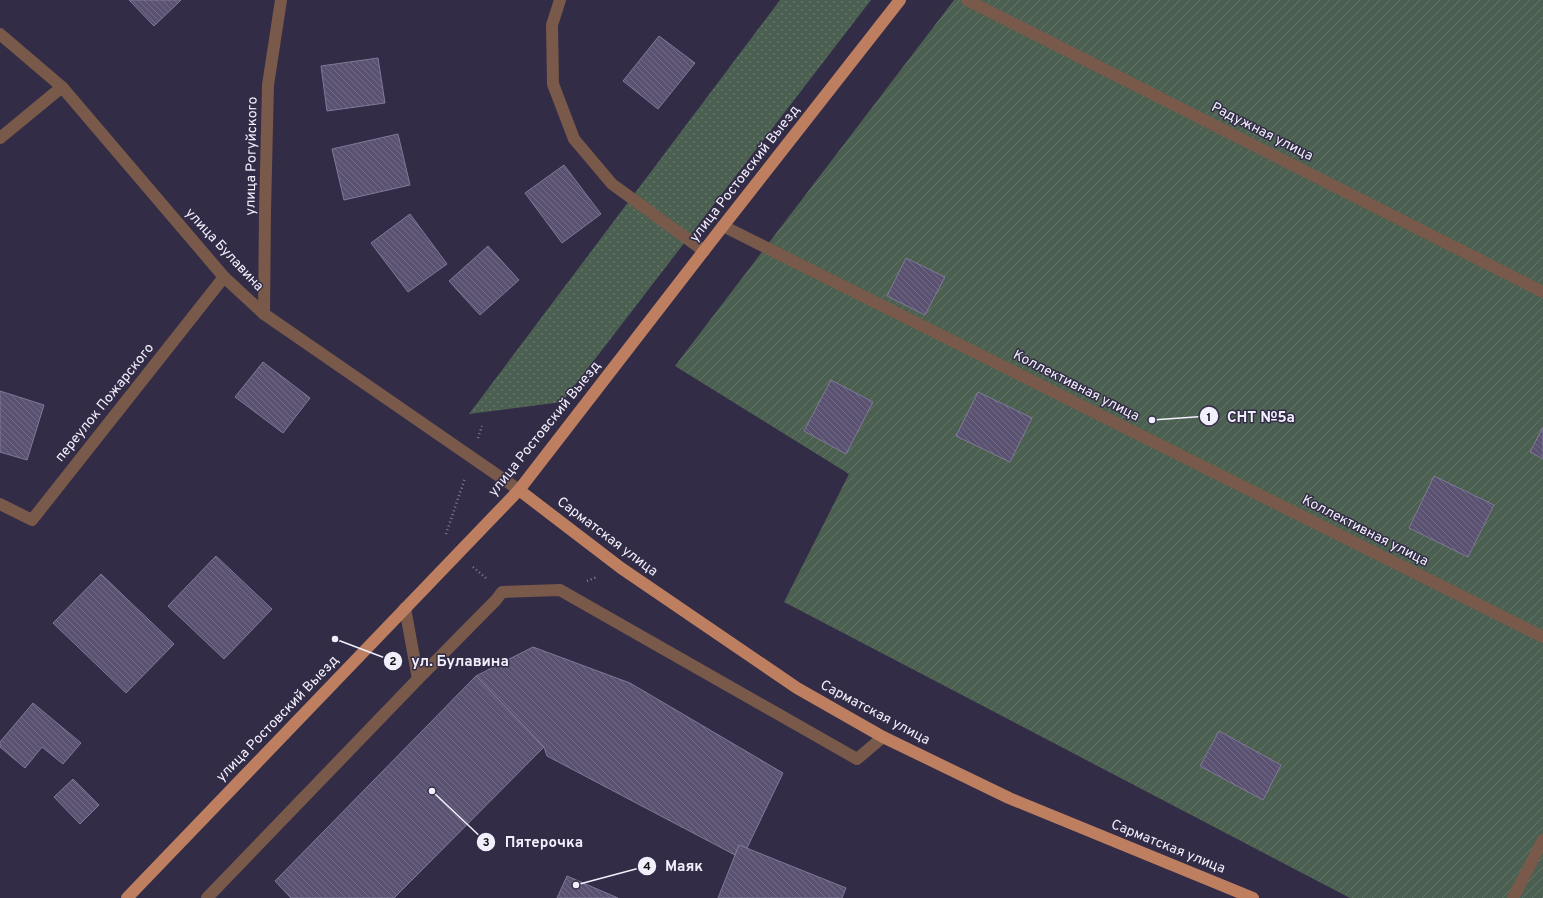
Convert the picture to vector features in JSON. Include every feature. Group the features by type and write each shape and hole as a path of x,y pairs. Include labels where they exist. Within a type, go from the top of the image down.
{"main road":[{"name":"улица Ростовский Выезд","path":"128,898 519,490 900,0"},
{"name":"Сарматская улица","path":"519,490 621,568 797,688 883,737 1009,798 1253,898"}],"street":[{"name":"улица Рогуйского","path":"264,314 268,85 281,0"},
{"path":"560,0 552,24 553,84 574,139 612,184 704,251"},
{"name":"Радужная улица","path":"967,0 1543,292"},
{"name":"улица Булавина","path":"0,34 62,87 224,277 264,314 519,490"},
{"path":"0,138 62,87"},
{"name":"Коллективная улица","path":"723,226 1543,637"},
{"name":"переулок Пожарского","path":"0,504 32,520 224,277"},
{"path":"207,898 496,600 502,592 560,590 857,759 883,737"},
{"path":"405,608 418,679"},
{"path":"1513,898 1543,840"}],"path":[{"path":"560,590 621,568"}],"green space":[{"path":"780,0 871,0 562,402 469,414"},
{"path":"954,0 1543,0 1543,898 1350,898 784,602 849,474 675,366"}],"building":[{"path":"129,0 181,0 154,26"},
{"path":"659,36 695,63 658,109 623,81"},
{"path":"378,58 385,103 327,111 321,66"},
{"path":"398,134 410,185 344,200 332,149"},
{"path":"564,165 601,214 562,243 525,193"},
{"path":"410,214 447,264 408,292 371,243"},
{"path":"488,246 519,280 480,315 449,281"},
{"path":"906,258 945,277 925,315 887,296"},
{"path":"263,362 310,398 283,433 235,397"},
{"path":"831,380 873,402 846,454 804,431"},
{"path":"0,391 44,405 27,460 0,452"},
{"path":"978,392 1032,418 1010,462 956,436"},
{"path":"1543,427 1543,459 1530,452"},
{"path":"1434,476 1494,505 1468,557 1409,528"},
{"path":"216,556 272,609 224,659 168,606"},
{"path":"101,574 174,644 126,693 53,623"},
{"path":"533,647 630,683 783,773 747,848 739,845 735,855 547,756 544,747 476,676"},
{"path":"476,676 544,747 394,898 291,898 275,881"},
{"path":"33,703 81,743 63,764 42,747 25,768 0,747 0,742"},
{"path":"1219,731 1281,765 1263,800 1200,766"},
{"path":"73,779 99,805 80,824 54,797"},
{"path":"739,845 846,888 842,898 718,898"},
{"path":"567,876 618,898 557,898"}],"place":[{"name":"СНТ №5а","path":"1152,420"},
{"name":"ул. Булавина","path":"335,639"},
{"name":"Пятерочка","path":"432,791"},
{"name":"Маяк","path":"576,885"}]}
